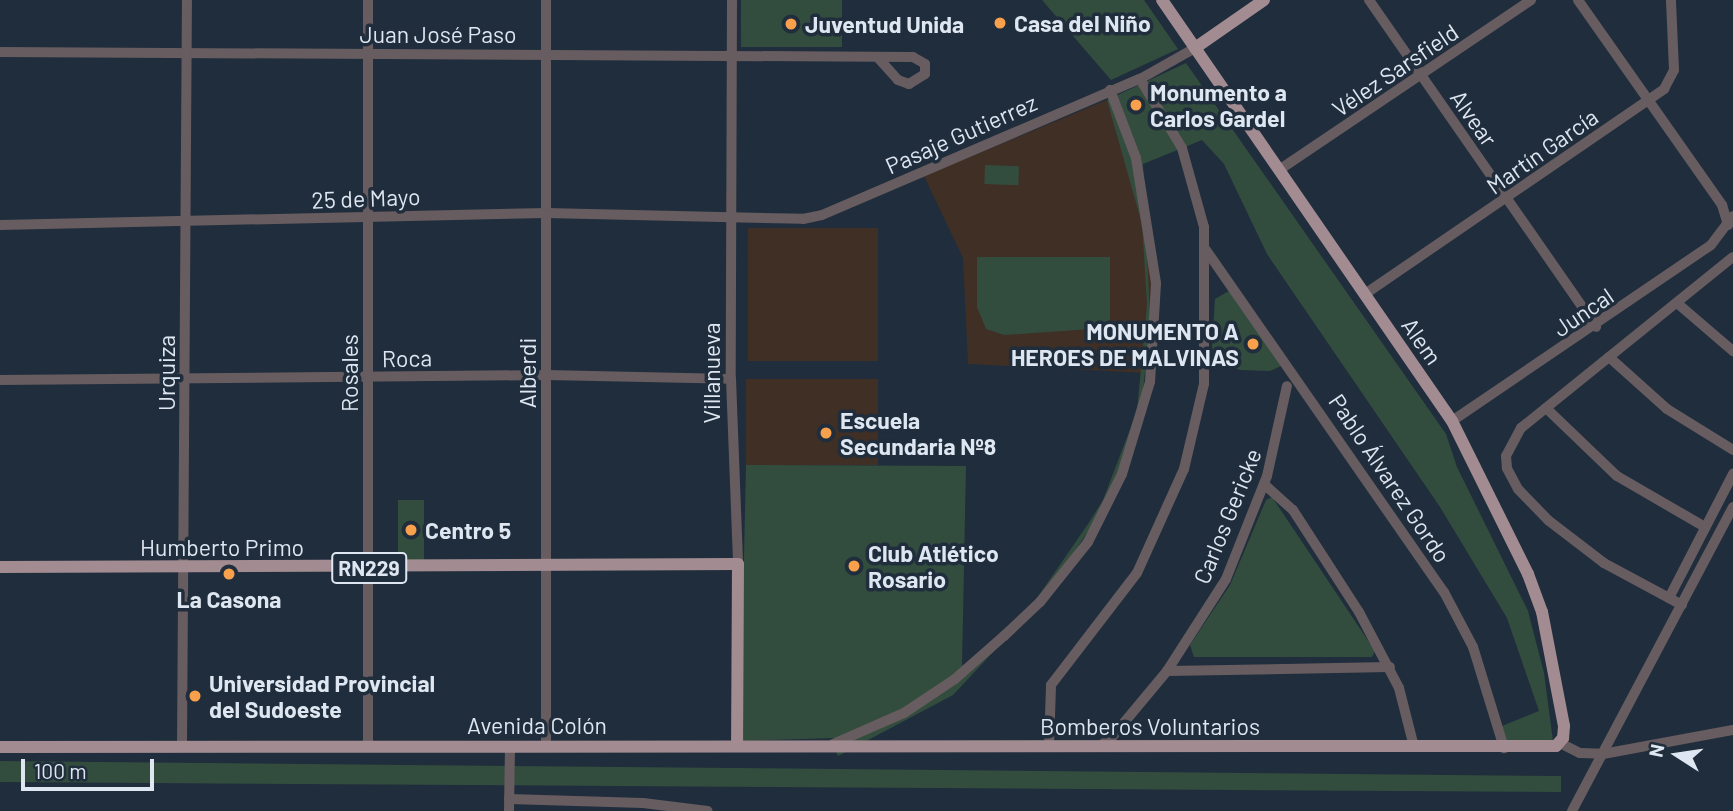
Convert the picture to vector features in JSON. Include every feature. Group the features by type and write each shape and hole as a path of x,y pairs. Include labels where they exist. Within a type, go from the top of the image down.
{"main road":[{"name":"Alem","path":"1162,0 1452,421 1539,602 1560,692 1564,729 1560,743"},
{"path":"1195,48 1264,0"},
{"name":"Humberto Primo","path":"0,567 369,568 738,564"},
{"name":"Villanueva","path":"737,745 738,564"},
{"name":"Bomberos Voluntarios","path":"737,745 1549,748 1560,743"},
{"name":"Avenida Colón","path":"0,747 737,745"}],"street":[{"name":"Urquiza","path":"182,747 187,0"},
{"name":"Rosales","path":"368,0 368,746"},
{"name":"Alberdi","path":"546,0 546,746"},
{"name":"Villanueva","path":"732,0 731,379 738,564"},
{"name":"Alvear","path":"1369,0 1596,327"},
{"name":"Vélez Sarsfield","path":"1279,170 1422,77 1531,0"},
{"path":"1578,0 1731,221"},
{"name":"Martín García","path":"1364,294 1508,200 1671,82 1674,70 1671,0"},
{"name":"Pasaje Gutierrez","path":"733,219 822,215 1140,79 1195,48"},
{"name":"Juan José Paso","path":"0,52 546,53 877,57 920,60 925,74 909,84 898,80 877,57"},
{"path":"1049,746 1051,685 1137,573 1184,469 1204,384 1206,250 1182,148 1140,79"},
{"path":"822,746 838,744 904,713 955,679 1004,636 1040,602 1088,542 1122,474 1150,382 1156,283 1136,158 1110,90"},
{"name":"25 de Mayo","path":"0,225 546,213 733,219"},
{"name":"Juncal","path":"1452,421 1596,327 1711,245 1731,221"},
{"name":"Pablo Álvarez Gordo","path":"1206,250 1444,592 1473,647 1504,748"},
{"path":"1682,605 1580,546 1518,489 1507,468 1508,449 1521,428 1733,257"},
{"path":"1677,303 1733,351"},
{"path":"1609,357 1661,405 1733,450"},
{"name":"Roca","path":"0,380 368,379 546,375 731,379"},
{"name":"Carlos Gericke","path":"1099,747 1112,737 1167,671 1226,579 1264,484 1287,386"},
{"path":"1546,408 1616,476 1705,527"},
{"path":"1669,598 1733,474"},
{"path":"1264,484 1280,495 1312,537 1390,667 1414,747"},
{"path":"1572,811 1733,508"},
{"path":"1167,671 1390,667"},
{"path":"1560,743 1580,753 1603,754 1733,730"},
{"path":"509,811 510,746"},
{"path":"509,799 643,803 708,811"}],"shaded area":[{"path":"1107,100 1133,165 1152,283 1148,373 968,364 963,258 924,176"},
{"path":"748,228 878,228 878,361 748,361"},
{"path":"746,379 878,379 878,465 746,465"}],"green space":[{"name":"Juventud Unida","path":"741,0 842,0 842,47 741,47"},
{"path":"1042,0 1144,0 1178,49 1111,80"},
{"path":"1186,63 1446,434 1457,467 1528,611 1544,673 1553,741 1507,741 1502,726 1539,711 1507,618 1440,507 1267,254 1224,164 1202,140 1143,164 1150,318 1141,414 1106,505 1040,602 953,695 838,756 832,745 876,720 836,738 740,741 746,465 966,466 962,666 1024,617 1088,524 1103,500 1137,411 1147,304 1142,224 1107,100"},
{"path":"985,165 1019,166 1018,185 984,184"},
{"path":"977,257 1110,257 1110,319 1106,328 1004,335 986,329 977,307"},
{"path":"1229,291 1278,357 1281,366 1270,371 1241,370 1211,363 1215,299"},
{"path":"1272,497 1375,651 1372,657 1194,657 1190,645 1230,585 1266,500"},
{"name":"Centro 5","path":"398,500 424,500 424,560 398,560"},
{"path":"0,761 1561,776 1561,792 0,782"}],"place":[{"name":"Casa del Niño","path":"1000,23"},
{"name":"Juventud Unida","path":"791,24"},
{"name":"Monumento a Carlos Gardel","path":"1136,105"},
{"name":"MONUMENTO A HEROES DE MALVINAS","path":"1253,344"},
{"name":"Escuela Secundaria Nº8","path":"826,433"},
{"name":"Centro 5","path":"411,530"},
{"name":"Club Atlético Rosario","path":"854,566"},
{"name":"La Casona","path":"229,574"},
{"name":"Universidad Provincial del Sudoeste","path":"195,696"}]}
